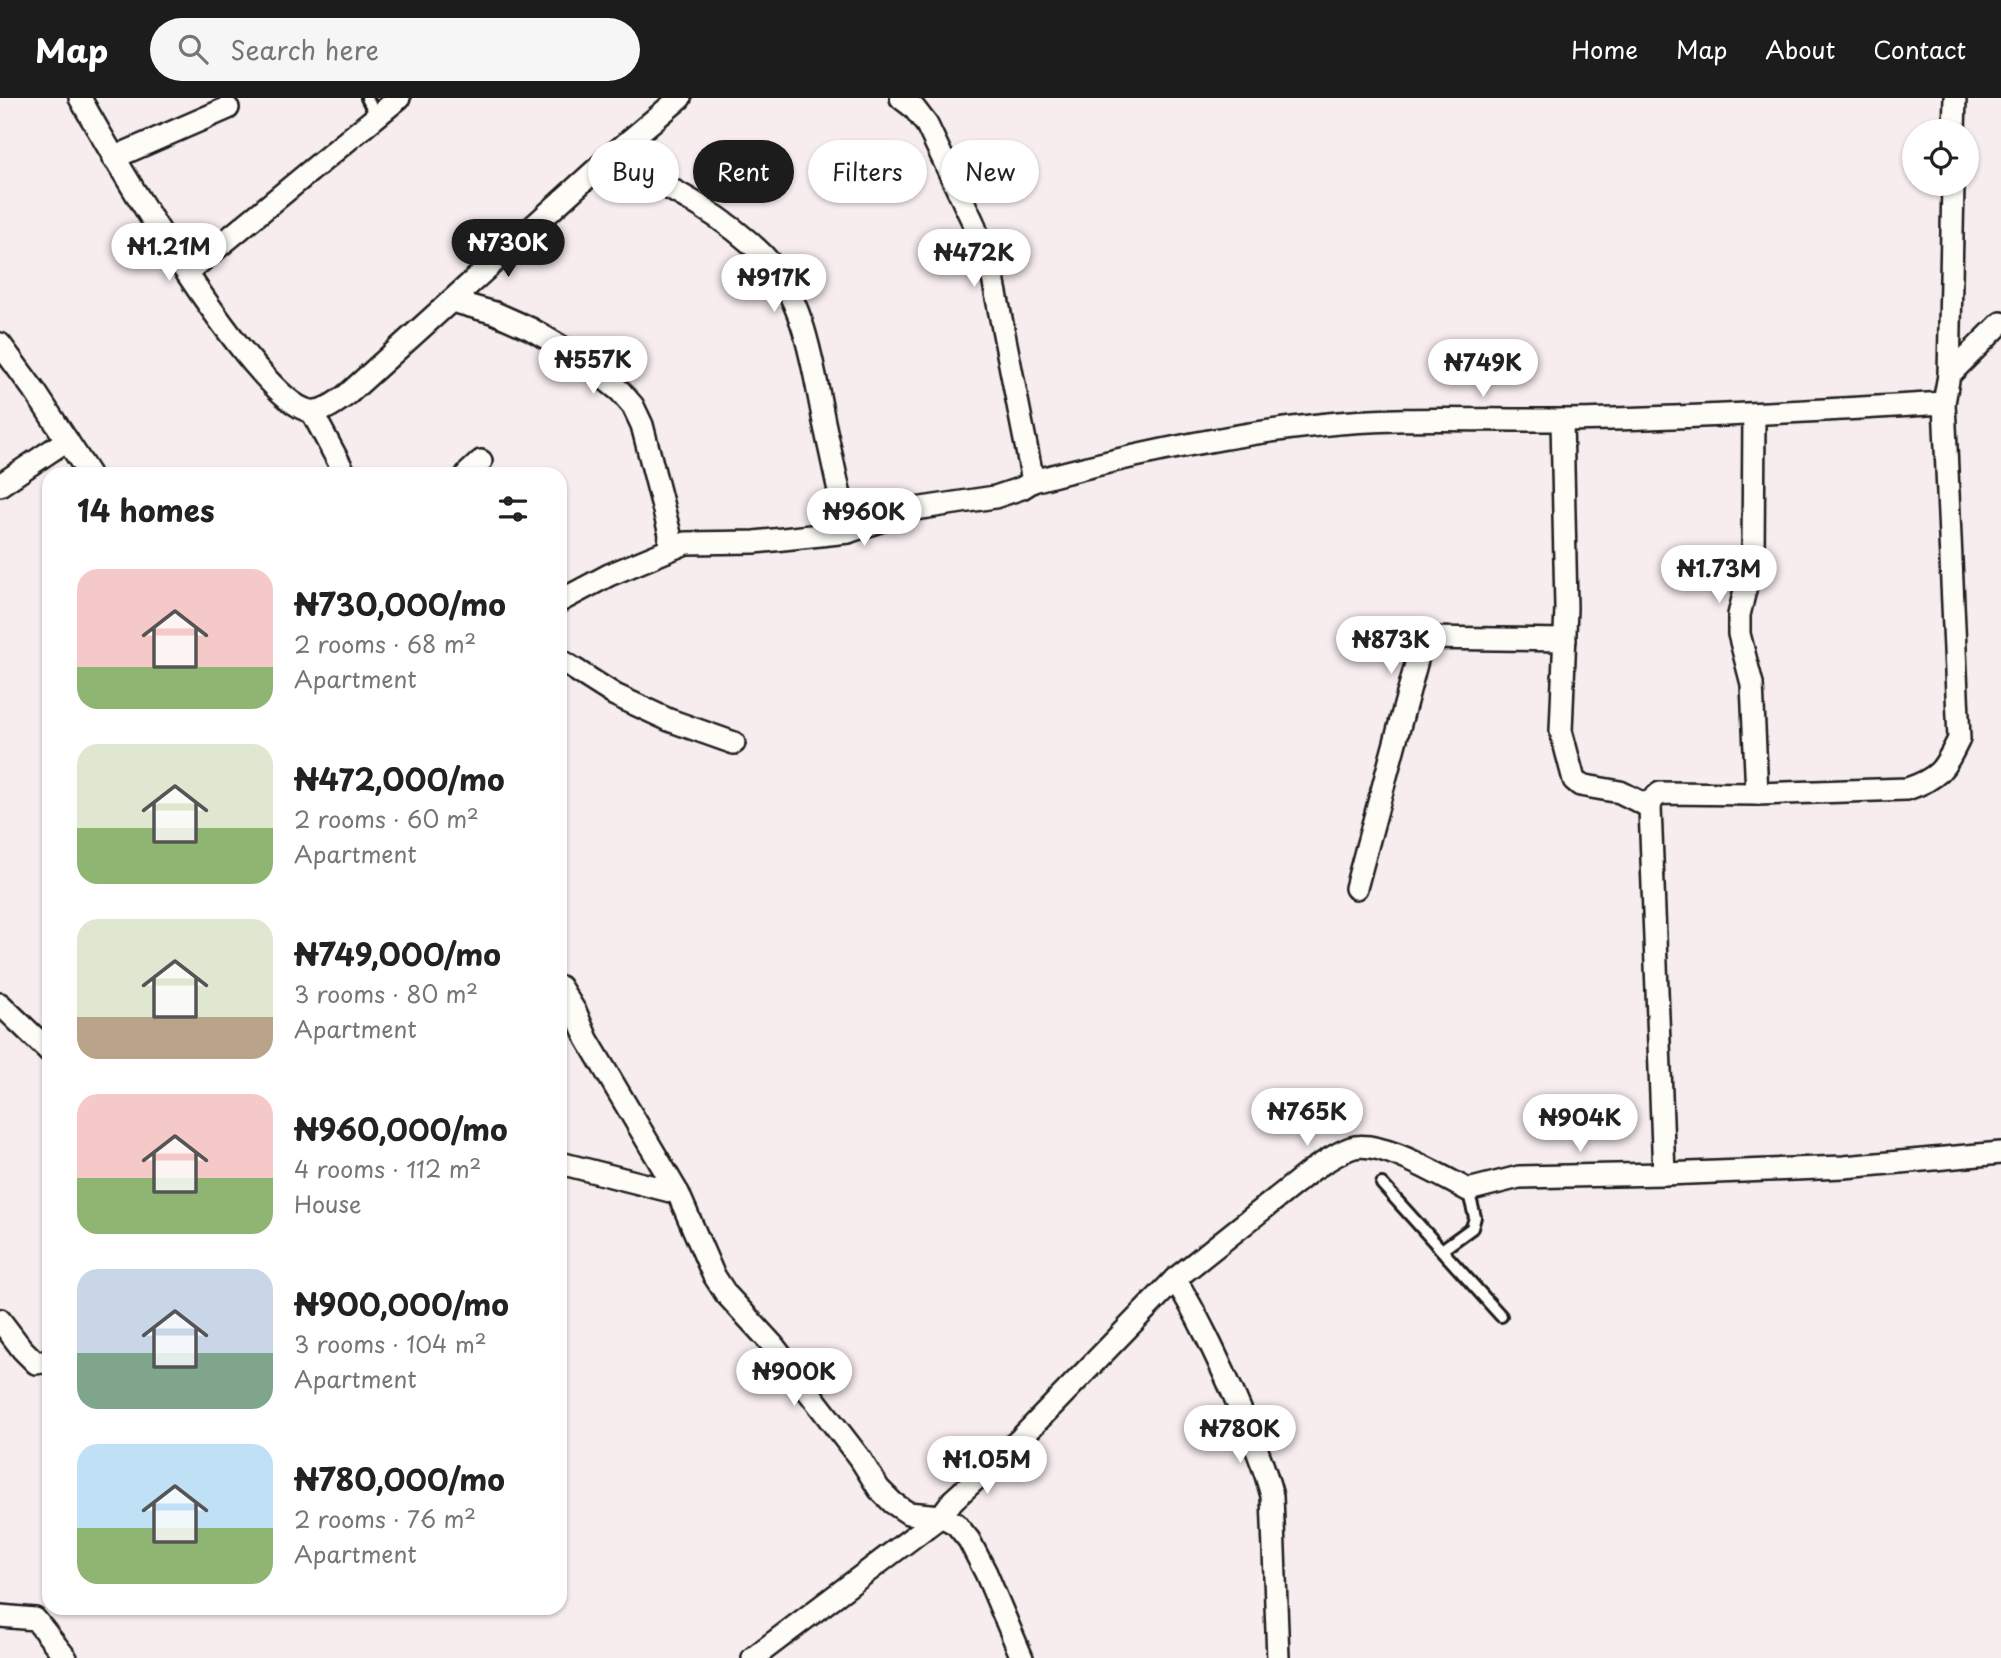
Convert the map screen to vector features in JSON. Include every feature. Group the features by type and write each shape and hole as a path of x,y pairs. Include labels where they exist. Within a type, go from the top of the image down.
{"street":[{"path":"80,98 113,158 240,350 296,406 312,412 327,408 348,394 588,177"},
{"path":"188,272 372,107 399,98"},
{"path":"630,140 680,98"},
{"path":"901,98 914,108 927,125 973,222 993,278 1033,481"},
{"path":"1954,119 1955,98"},
{"path":"113,158 228,108"},
{"path":"679,195 709,211 762,254 779,276 795,308 813,366 848,531"},
{"path":"1664,1174 1650,807 1652,800 1660,793 1757,794 1907,789 1928,782 1945,766 1959,739 1944,403 1949,375 1953,196"},
{"path":"452,301 495,313 531,329 575,355 620,391 633,407 642,425 670,534 670,548"},
{"path":"1949,375 2001,323"},
{"path":"0,344 84,467"},
{"path":"567,597 609,575 685,543 755,542 848,531 915,509 995,498 1033,481 1120,458 1320,424 1408,419 1562,420 1754,416 1944,403"},
{"path":"312,412 342,467"},
{"path":"1754,416 1753,557 1739,615 1739,634 1752,684 1757,794"},
{"path":"1562,420 1565,640 1561,732 1574,780 1580,785 1620,792 1650,807"},
{"path":"0,485 66,440"},
{"path":"1356,888 1423,638 1565,640"},
{"path":"567,664 615,695 670,720 733,743"},
{"path":"567,998 587,1039 678,1193 713,1274 726,1294 772,1344 862,1460 878,1489 908,1513 941,1516 956,1524 969,1540 986,1573 1022,1658"},
{"path":"0,1004 42,1044"},
{"path":"752,1658 941,1516 953,1500 1018,1440 1175,1279 1312,1170 1351,1148 1366,1145 1384,1149 1474,1189 1519,1177 1844,1167 2001,1153"},
{"path":"567,1165 678,1193"},
{"path":"1175,1279 1208,1339 1255,1443 1268,1481 1272,1496 1278,1658"},
{"path":"0,1320 22,1349 36,1363 42,1362"},
{"path":"0,1616 35,1619 66,1658"}],"lane":[{"path":"1382,1184 1501,1316"},
{"path":"1443,1249 1472,1228 1475,1217 1474,1189"}]}
